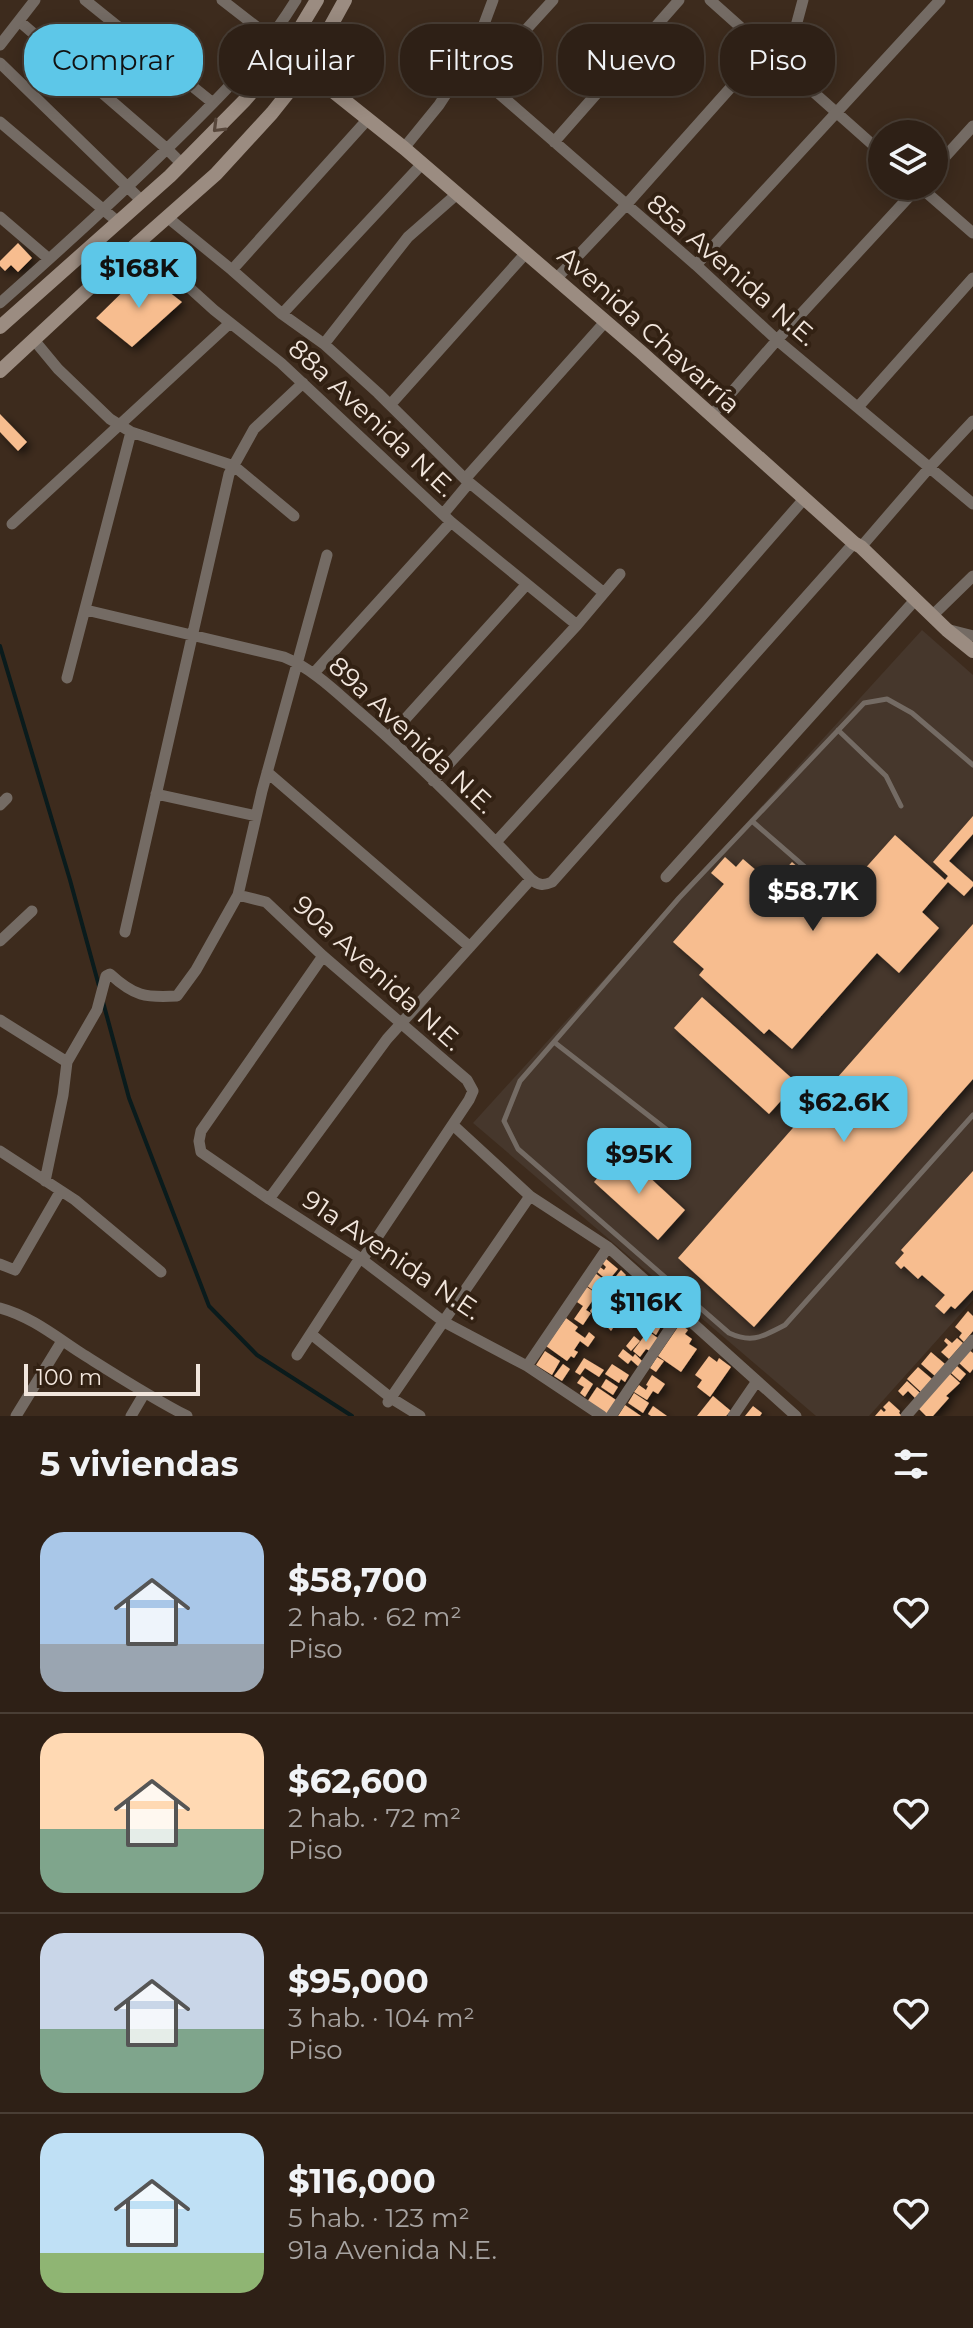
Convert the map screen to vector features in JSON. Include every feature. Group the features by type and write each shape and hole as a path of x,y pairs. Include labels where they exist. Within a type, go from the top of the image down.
{"main road":[{"path":"303,24 317,0"},
{"path":"332,24 345,0"},
{"path":"0,327 170,176 248,96"},
{"path":"0,371 216,174 286,96"},
{"name":"Avenida Chavarría","path":"340,96 556,279 973,651"},
{"path":"167,217 178,190 170,176"},
{"path":"0,335 26,311 31,301"}],"street":[{"path":"0,45 35,0"},
{"path":"85,0 213,103"},
{"path":"222,0 253,24"},
{"path":"280,24 296,0"},
{"path":"484,24 493,0"},
{"path":"531,24 553,0"},
{"path":"554,142 679,0"},
{"path":"710,0 738,24"},
{"path":"797,24 803,0"},
{"path":"696,265 940,0"},
{"path":"19,21 182,164"},
{"path":"0,63 142,201"},
{"path":"0,303 128,188 220,96"},
{"path":"404,148 445,96"},
{"name":"85a Avenida N.E.","path":"501,96 696,265 777,340 973,504"},
{"path":"556,279 723,96"},
{"path":"818,96 868,140"},
{"path":"232,270 368,119"},
{"path":"0,122 118,222"},
{"path":"948,154 973,126"},
{"path":"282,314 422,164"},
{"path":"324,344 408,237 457,194"},
{"path":"711,416 906,200"},
{"path":"935,200 973,233"},
{"path":"0,217 49,259"},
{"name":"88a Avenida N.E.","path":"167,217 282,314 324,344 467,481 604,593"},
{"name":"88a Avenida N.E.","path":"139,242 230,323 281,363 447,518 577,625"},
{"path":"390,405 526,253"},
{"path":"858,407 973,278"},
{"path":"314,673 447,518 467,481 605,322"},
{"path":"12,524 230,323"},
{"path":"34,340 58,369 110,419 131,432 234,466 294,516"},
{"path":"125,932 229,474 254,429 303,383"},
{"path":"269,1199 387,1039 531,879 544,885 552,882 736,673 973,421"},
{"path":"67,678 131,432"},
{"path":"496,842 804,499"},
{"path":"45,1181 67,1062 97,1010 106,976 110,974 126,988 151,998 177,996 196,970 238,895 267,772 327,555"},
{"path":"433,781 620,574"},
{"path":"933,615 973,576"},
{"path":"389,737 527,584"},
{"path":"666,877 916,599"},
{"name":"89a Avenida N.E.","path":"86,610 298,662 389,737 531,879"},
{"path":"947,630 973,636"},
{"path":"267,772 470,947"},
{"path":"156,794 256,816"},
{"name":"90a Avenida N.E.","path":"238,895 266,902 323,956 467,1080 473,1091 453,1125"},
{"path":"0,941 32,911"},
{"name":"91a Avenida N.E.","path":"323,956 201,1131 201,1152 360,1258 444,1322 527,1366 602,1416"},
{"path":"0,1020 67,1062"},
{"path":"297,1355 453,1125 530,1196 608,1247 796,1416"},
{"path":"0,1151 75,1200 161,1272"},
{"path":"0,1264 15,1270 60,1192"},
{"path":"390,1400 530,1196"},
{"path":"527,1366 608,1247"},
{"path":"0,1308 15,1312 144,1394 187,1416"},
{"path":"611,1416 681,1312"},
{"path":"311,1334 390,1400 420,1416"},
{"path":"906,1416 973,1340"},
{"path":"16,1416 62,1341"},
{"path":"733,1416 757,1381"},
{"path":"131,1416 144,1394"}],"lane":[{"path":"973,765 912,713 887,699 864,703 679,898 520,1081 504,1121 518,1149 729,1333 744,1340 759,1338 785,1325 973,1115"},
{"path":"838,730 886,776 901,806"},
{"path":"752,821 814,875"},
{"path":"554,1042 680,1140"}],"shaded area":[{"path":"922,630 973,675 973,1300 869,1416 816,1416 473,1123"}],"building":[{"path":"18,243 32,258 18,272 11,265 5,271 0,261"},
{"path":"143,272 182,302 132,347 96,318"},
{"path":"0,414 27,442 18,451 0,432"},
{"path":"973,816 973,834 949,861 973,882 973,886 964,896 948,882 922,912 939,928 899,973 877,953 792,1049 769,1029 764,1034 699,975 704,969 673,942 724,884 711,873 725,857 736,867 743,859 772,884 792,862 836,901 895,835 945,880 948,876 933,862"},
{"path":"973,924 973,1079 754,1327 678,1258"},
{"path":"702,997 797,1083 769,1114 674,1028"},
{"path":"621,1151 685,1210 658,1240 594,1182"},
{"path":"973,1171 973,1290 955,1309 951,1306 944,1314 935,1306 945,1295 922,1275 918,1279 904,1266 901,1269 895,1263 904,1253 901,1250"},
{"path":"605,1258 618,1269 608,1281 596,1271 600,1267 604,1270 606,1267 602,1263"},
{"path":"621,1270 626,1275 622,1280 628,1285 616,1300 604,1291"},
{"path":"595,1273 607,1282 598,1294 586,1285"},
{"path":"631,1283 641,1291 620,1318 610,1311"},
{"path":"584,1285 597,1294 586,1310 591,1313 583,1325 574,1319 583,1306 577,1302"},
{"path":"603,1294 606,1297 593,1314 590,1311"},
{"path":"640,1295 648,1302 652,1297 655,1299 635,1323 625,1314"},
{"path":"603,1304 608,1308 600,1319 595,1314"},
{"path":"649,1310 656,1318 645,1330 637,1323"},
{"path":"968,1311 973,1316 973,1331 964,1342 959,1337 962,1333 955,1327"},
{"path":"566,1318 578,1327 575,1331 585,1338 589,1332 595,1337 588,1347 580,1341 574,1350 578,1352 567,1361 546,1346"},
{"path":"605,1318 615,1325 611,1331 603,1322"},
{"path":"657,1319 663,1323 656,1335 649,1330"},
{"path":"680,1324 688,1330 685,1334 692,1339 689,1344 697,1349 681,1372 658,1356"},
{"path":"648,1331 659,1339 650,1351 646,1349 640,1357 633,1351"},
{"path":"634,1336 640,1341 631,1351 626,1346"},
{"path":"946,1338 952,1343 957,1338 963,1343 949,1359 941,1352 948,1345 944,1341"},
{"path":"623,1349 643,1362 639,1367 631,1360 628,1364 618,1356"},
{"path":"969,1350 973,1353 970,1373 959,1363"},
{"path":"545,1351 560,1361 552,1375 536,1365"},
{"path":"931,1352 945,1364 935,1376 921,1364"},
{"path":"709,1356 717,1362 719,1358 731,1367 710,1397 697,1387 702,1380 695,1375"},
{"path":"657,1357 664,1361 656,1372 650,1368"},
{"path":"584,1358 604,1370 599,1377 585,1368 580,1375 575,1372"},
{"path":"563,1364 570,1369 562,1381 554,1376"},
{"path":"612,1364 629,1375 625,1382 621,1379 619,1383 605,1374"},
{"path":"957,1366 966,1374 960,1381 951,1373"},
{"path":"918,1367 932,1379 921,1392 907,1379"},
{"path":"949,1373 960,1383 946,1396 949,1398 933,1416 926,1416 918,1408"},
{"path":"652,1375 665,1384 658,1394 653,1391 647,1400 634,1392 639,1385 646,1390"},
{"path":"582,1376 593,1384 585,1397 580,1393 584,1387 577,1383"},
{"path":"606,1379 618,1387 613,1395 601,1387"},
{"path":"907,1381 920,1393 915,1398 908,1391 903,1396 898,1391"},
{"path":"597,1387 616,1400 607,1414 587,1402"},
{"path":"634,1393 649,1403 643,1413 628,1403"},
{"path":"713,1396 731,1411 726,1416 697,1416"},
{"path":"889,1401 902,1416 875,1416 881,1409 886,1410 883,1407"},
{"path":"625,1405 641,1416 618,1416"},
{"path":"653,1406 667,1416 648,1414"},
{"path":"753,1406 762,1413 760,1416 745,1416"}],"waterway":[{"path":"0,646 99,986"},
{"path":"103,1002 129,1098 209,1306 257,1355 352,1416"}]}
